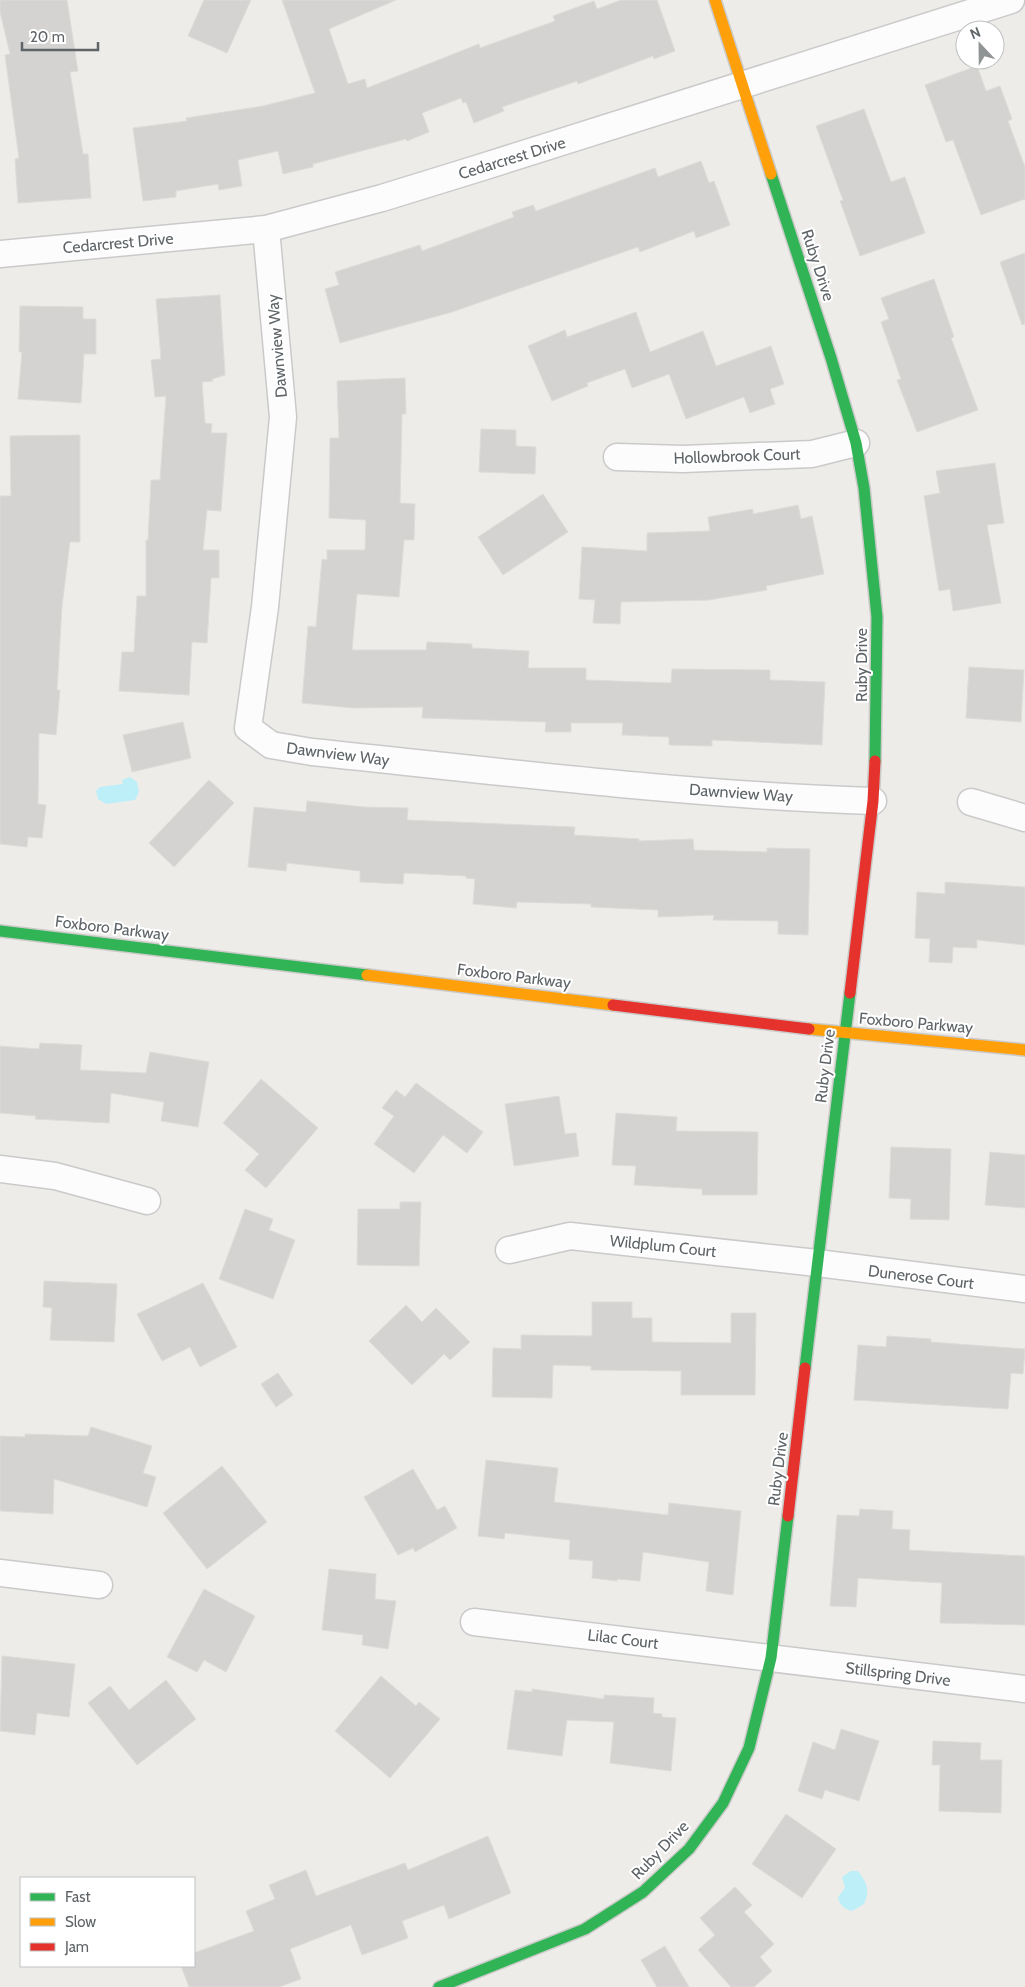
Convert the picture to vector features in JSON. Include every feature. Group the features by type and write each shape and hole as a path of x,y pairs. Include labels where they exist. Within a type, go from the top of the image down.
{"street":[{"name":"Ruby Drive","path":"439,1987 585,1930 643,1892 689,1849 723,1803 749,1748 771,1658 873,801 877,710 877,617 864,488 856,443 831,358 715,0"},
{"name":"Cedarcrest Drive","path":"0,254 266,229 392,195 1010,0"},
{"name":"Dawnview Way","path":"266,229 282,417 265,607 248,728 271,745 312,752 588,780 873,801"},
{"name":"Hollowbrook Court","path":"617,457 683,459 812,454 856,443"},
{"path":"970,802 1025,818"},
{"name":"Foxboro Parkway","path":"0,931 845,1032 1025,1050"},
{"path":"0,1169 55,1176 147,1201"},
{"name":"Wildplum Court","path":"509,1250 570,1236 817,1262"},
{"name":"Dunerose Court","path":"817,1262 1025,1289"},
{"path":"0,1573 99,1585"},
{"name":"Lilac Court","path":"474,1622 771,1658"},
{"name":"Stillspring Drive","path":"771,1658 1025,1689"}],"water":[{"path":"130,777 137,782 139,792 135,800 106,804 98,799 96,791 100,787 123,784 122,780"},
{"path":"851,1871 858,1871 865,1882 867,1890 864,1904 852,1911 842,1906 838,1897 845,1888 842,1877"}],"building":[{"path":"0,0 67,0 78,71 70,72 83,154 88,154 91,198 18,203 15,159 19,158 5,55 10,54 0,12"},
{"path":"204,0 251,0 227,53 188,36"},
{"path":"282,0 396,0 329,29 348,84 365,79 367,88 479,44 480,48 555,21 553,16 594,1 597,9 621,0 657,0 675,51 654,59 653,56 578,84 577,81 502,107 504,111 474,123 466,102 463,103 461,98 422,113 429,132 407,141 406,139 283,174 278,151 238,160 242,186 219,190 218,184 176,191 176,197 143,201 133,128 187,121 186,118 263,106 315,93"},
{"path":"966,70 978,70 986,91 1000,86 1012,119 1008,121 1025,167 1025,199 981,215 953,140 946,142 925,85"},
{"path":"864,109 891,182 905,177 925,233 860,256 840,201 843,200 816,126"},
{"path":"701,161 709,183 714,181 730,225 696,238 694,231 640,252 638,247 452,312 340,343 325,289 339,285 335,272 420,245 422,251 514,217 512,212 533,205 536,211 655,168 658,177"},
{"path":"1025,253 1025,324 1022,325 1000,262"},
{"path":"934,279 954,337 951,338 978,410 917,432 897,380 901,379 881,322 889,319 881,298"},
{"path":"220,295 225,375 212,379 213,381 202,382 205,423 212,424 211,433 227,433 221,511 207,510 203,550 219,550 219,578 211,578 207,643 192,642 189,695 119,691 122,652 134,652 137,596 146,596 146,540 148,540 151,480 160,480 166,396 155,397 151,360 161,359 156,299"},
{"path":"20,306 83,307 83,319 96,319 96,354 84,354 81,403 18,399 22,352 19,352"},
{"path":"636,312 650,352 703,331 716,366 771,346 784,384 770,389 775,404 750,413 744,397 686,419 669,374 632,388 625,369 587,383 588,386 552,401 528,346 565,330 567,337"},
{"path":"405,378 406,414 402,414 400,503 415,504 414,540 404,540 399,597 357,594 352,650 426,650 427,642 472,644 472,648 529,651 528,668 586,668 586,680 671,683 672,669 770,670 770,680 825,682 822,745 712,740 712,746 669,745 669,737 622,735 623,723 571,723 571,732 545,732 546,722 422,718 423,707 354,708 302,703 308,626 316,627 322,559 327,560 327,550 365,550 366,520 329,518 330,438 339,438 337,381"},
{"path":"481,429 516,430 516,446 536,447 535,474 479,472"},
{"path":"80,435 80,542 70,542 62,606 57,690 60,690 56,735 39,733 38,804 46,805 42,838 28,837 27,847 0,844 0,496 11,496 10,436"},
{"path":"995,463 1004,523 987,525 1001,603 953,611 950,589 939,591 924,496 940,493 936,471"},
{"path":"543,494 568,532 503,575 478,537"},
{"path":"798,505 801,519 812,516 824,574 766,586 767,590 709,600 621,602 620,624 593,623 595,600 579,599 582,547 647,551 647,533 710,531 708,517 753,509 753,514"},
{"path":"969,667 1024,670 1021,722 966,718"},
{"path":"183,722 191,758 132,772 123,735"},
{"path":"209,780 234,803 174,867 149,843"},
{"path":"307,801 364,807 408,808 407,820 575,827 574,835 639,839 639,841 693,839 694,850 767,852 767,848 810,849 808,935 778,934 778,921 713,920 714,915 658,917 658,910 591,907 591,904 517,902 516,908 473,904 475,879 466,878 466,876 404,873 403,884 360,882 360,871 287,863 286,871 248,867 254,807 306,812"},
{"path":"945,882 1025,887 1025,945 977,940 977,948 953,947 952,963 929,962 930,939 915,938 917,892 945,894"},
{"path":"40,1043 82,1045 80,1070 146,1073 150,1052 209,1062 198,1127 161,1121 164,1102 111,1093 109,1123 35,1119 36,1116 0,1113 0,1046 39,1049"},
{"path":"261,1079 318,1128 266,1188 245,1170 259,1154 223,1123"},
{"path":"416,1083 483,1132 467,1153 443,1135 414,1173 374,1144 394,1116 382,1108 396,1090 405,1097"},
{"path":"559,1096 565,1134 576,1133 579,1156 514,1166 505,1104"},
{"path":"616,1113 677,1117 676,1131 758,1132 757,1195 702,1195 702,1189 634,1185 636,1166 612,1165"},
{"path":"891,1147 951,1149 949,1220 910,1219 911,1199 889,1198"},
{"path":"990,1152 1025,1155 1025,1208 985,1205"},
{"path":"400,1202 421,1202 419,1266 357,1265 358,1209 400,1209"},
{"path":"245,1209 273,1219 269,1230 295,1240 273,1299 219,1279"},
{"path":"44,1281 117,1284 114,1342 50,1340 52,1308 43,1307"},
{"path":"203,1283 237,1347 200,1367 190,1347 162,1361 137,1314"},
{"path":"592,1302 632,1302 632,1318 652,1318 652,1342 731,1343 731,1313 756,1313 755,1395 681,1395 681,1371 591,1370 591,1366 553,1365 552,1398 492,1397 493,1348 521,1349 521,1335 592,1336"},
{"path":"406,1305 422,1322 436,1308 470,1342 450,1360 444,1354 412,1385 369,1341"},
{"path":"887,1336 931,1339 931,1342 1025,1349 1023,1374 1011,1373 1008,1409 854,1400 858,1345 886,1347"},
{"path":"278,1373 293,1395 276,1407 261,1384"},
{"path":"91,1427 152,1446 143,1473 156,1477 147,1507 54,1479 53,1514 0,1511 0,1436 25,1437 25,1434 88,1436"},
{"path":"486,1460 558,1468 554,1502 668,1515 669,1503 741,1511 733,1595 706,1591 709,1562 643,1552 640,1581 617,1579 617,1581 592,1578 593,1561 569,1559 570,1540 505,1533 504,1539 478,1536"},
{"path":"222,1466 267,1522 207,1569 163,1513"},
{"path":"413,1469 437,1510 445,1506 457,1528 415,1552 413,1548 398,1555 364,1497"},
{"path":"860,1509 893,1511 892,1529 910,1530 909,1550 1025,1556 1025,1625 940,1623 942,1583 858,1578 856,1607 830,1606 837,1515 859,1516"},
{"path":"329,1569 376,1574 375,1599 396,1601 388,1649 362,1645 363,1635 322,1630"},
{"path":"204,1589 255,1616 226,1672 204,1660 197,1672 167,1657"},
{"path":"2,1656 75,1664 69,1717 37,1713 35,1735 0,1731"},
{"path":"381,1676 416,1706 419,1702 440,1719 390,1778 335,1731"},
{"path":"166,1680 196,1719 137,1765 88,1703 110,1686 129,1710"},
{"path":"532,1689 604,1699 604,1695 654,1698 653,1713 662,1714 662,1717 676,1718 671,1771 610,1763 614,1722 567,1720 562,1756 507,1749 515,1690 532,1692"},
{"path":"841,1729 879,1741 859,1801 825,1790 822,1799 798,1791 813,1742 835,1750"},
{"path":"933,1741 981,1743 980,1760 1002,1760 1001,1813 939,1811 940,1765 932,1765"},
{"path":"786,1814 836,1849 802,1898 752,1864"},
{"path":"488,1836 511,1893 449,1919 444,1905 402,1921 408,1938 362,1955 351,1925 290,1949 301,1979 279,1987 189,1987 181,1967 195,1967 195,1953 254,1931 246,1911 275,1899 269,1885 306,1870 316,1896 405,1863 408,1870"},
{"path":"735,1887 752,1905 744,1912 774,1944 760,1957 772,1971 754,1987 731,1987 698,1950 715,1935 700,1918"},
{"path":"665,1946 689,1987 657,1987 641,1960"}],"traffic: fast":[{"path":"771,174 831,358 856,443 864,488 877,617 875,761"},
{"path":"0,931 367,975"},
{"path":"805,1368 850,993"},
{"path":"439,1987 585,1929 643,1892 689,1849 723,1803 749,1748 771,1658 788,1516"}],"traffic: slow":[{"path":"715,0 771,174"},
{"path":"367,975 613,1005"},
{"path":"809,1029 1025,1050"}],"traffic: jam":[{"path":"850,993 873,801 875,761"},
{"path":"613,1005 809,1029"},
{"path":"788,1516 805,1368"}]}
